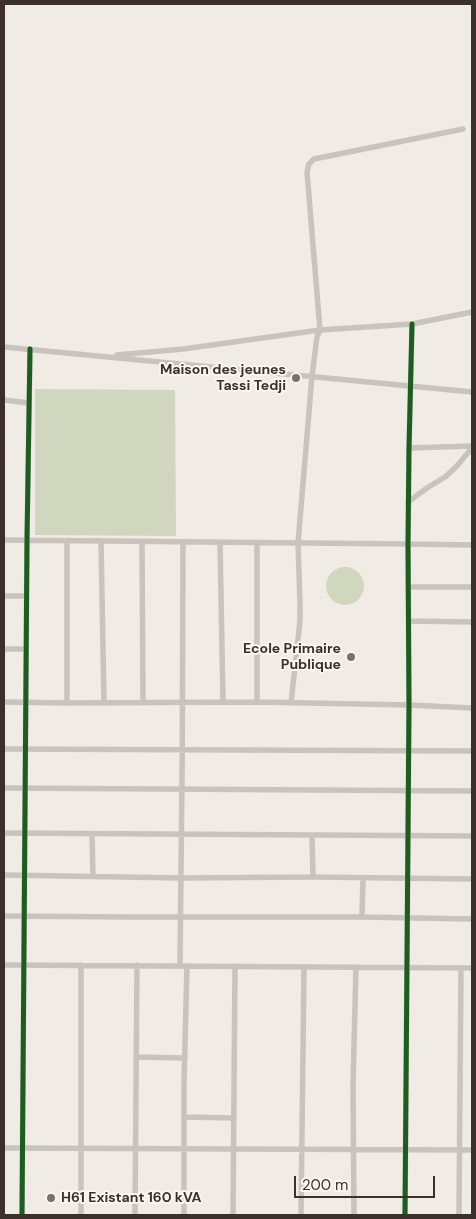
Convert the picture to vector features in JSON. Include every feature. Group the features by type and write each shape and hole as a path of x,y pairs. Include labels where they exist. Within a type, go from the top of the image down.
{"street":[{"path":"291,703 300,604 298,543 312,376 317,337 320,330 307,172 308,164 314,159 463,129"},
{"path":"103,357 183,349 320,330 412,324 472,312"},
{"path":"405,1215 409,750 408,502 412,324"},
{"path":"4,347 472,392"},
{"path":"22,1215 24,788 30,349"},
{"path":"4,400 29,403"},
{"path":"409,448 472,447"},
{"path":"408,502 445,477 472,447"},
{"path":"4,540 472,545"},
{"path":"67,541 67,703"},
{"path":"102,541 104,702"},
{"path":"142,542 143,703"},
{"path":"184,542 181,917 184,966 185,1058 184,1215"},
{"path":"220,543 223,701"},
{"path":"256,543 257,702"},
{"path":"408,587 472,587"},
{"path":"4,596 26,596"},
{"path":"409,621 472,622"},
{"path":"4,649 26,649"},
{"path":"4,702 143,703 223,701 472,708"},
{"path":"4,749 472,751"},
{"path":"4,788 472,791"},
{"path":"4,833 472,836"},
{"path":"92,834 93,876"},
{"path":"312,835 313,876"},
{"path":"4,875 182,878 313,876 472,879"},
{"path":"362,917 363,878"},
{"path":"4,916 362,917 472,920"},
{"path":"4,965 472,968"},
{"path":"81,965 81,1215"},
{"path":"135,1215 137,965"},
{"path":"233,1215 235,966"},
{"path":"300,1215 304,967"},
{"path":"354,1215 353,1093 356,967"},
{"path":"459,1215 461,968"},
{"path":"136,1057 185,1058"},
{"path":"184,1117 234,1118"},
{"path":"4,1148 472,1150"}],"green space":[{"path":"35,389 175,390 176,536 35,535"},
{"path":"345,567 358,573 364,586 358,599 345,605 332,599 326,586 332,573"}],"cycle path":[{"path":"405,1215 409,705 408,544 412,324"},
{"path":"22,1215 30,349"}],"place":[{"name":"Maison des jeunes Tassi Tedji","path":"296,378"},
{"name":"Ecole Primaire Publique","path":"351,657"},
{"name":"H61 Existant 160 kVA","path":"51,1198"}]}
